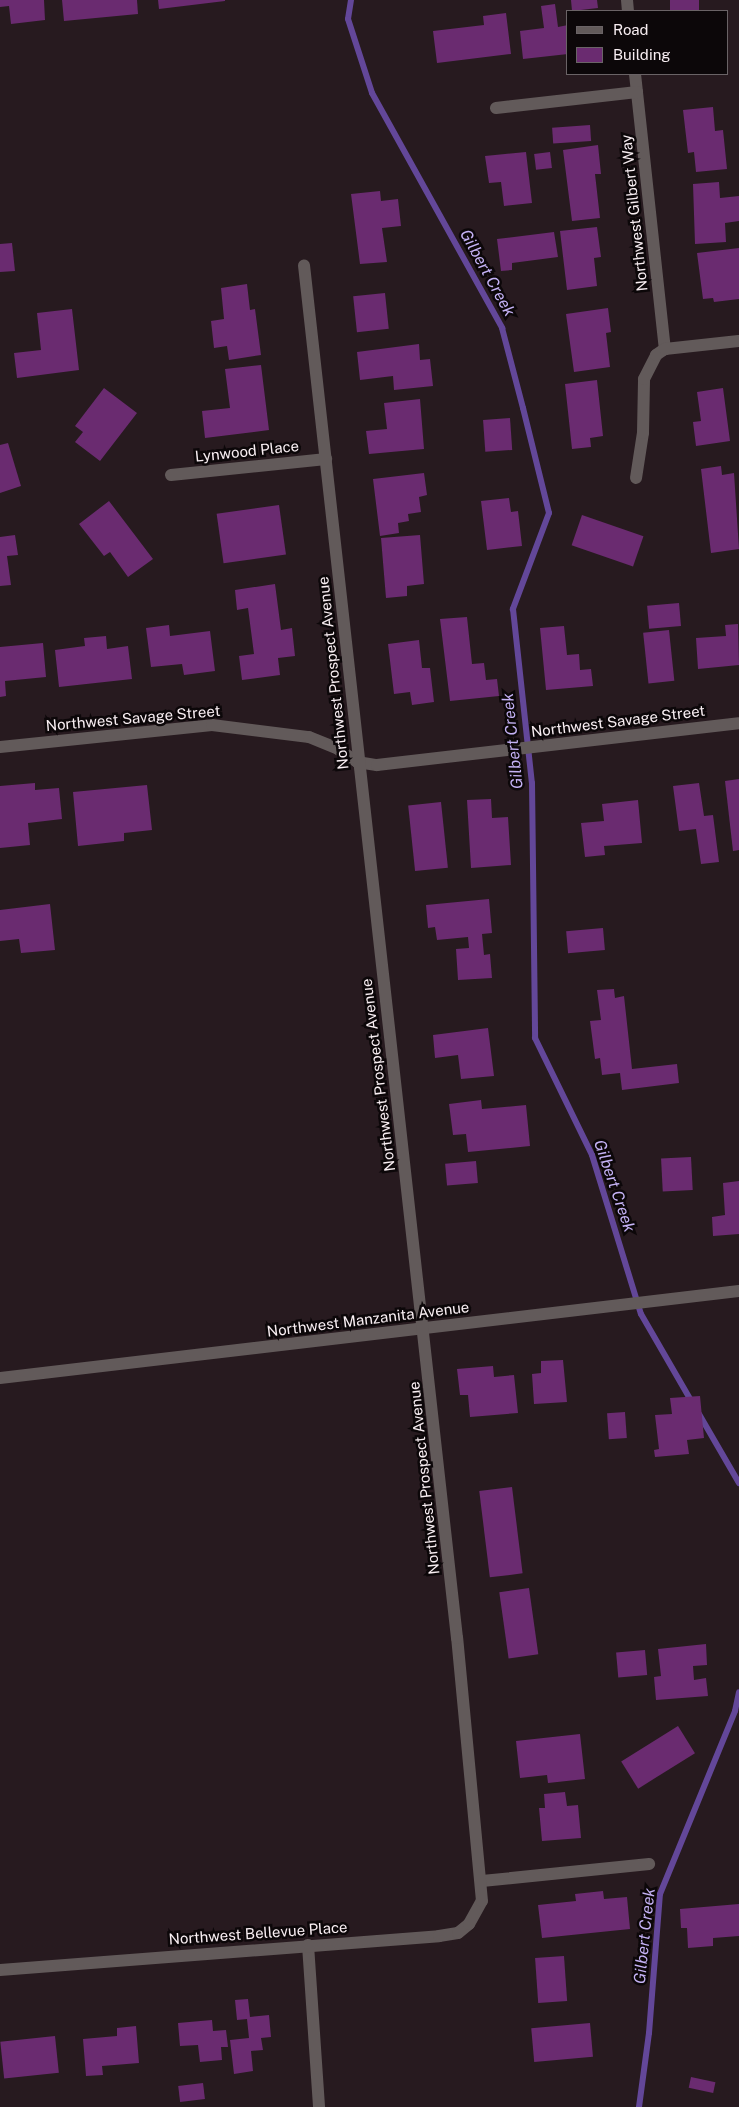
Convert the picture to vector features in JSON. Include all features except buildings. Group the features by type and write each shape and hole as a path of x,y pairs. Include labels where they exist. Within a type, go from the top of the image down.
{"street":[{"name":"Northwest Gilbert Way","path":"635,75 665,349"},
{"path":"496,108 637,92"},
{"name":"Northwest Prospect Avenue","path":"304,266 352,688 357,762 424,1329 482,1881"},
{"path":"636,478 643,433 644,379 656,354 665,349 739,341"},
{"name":"Lynwood Place","path":"171,475 326,459"},
{"name":"Northwest Savage Street","path":"0,747 212,725 309,737 338,749 357,762 376,765 739,723"},
{"name":"Northwest Manzanita Avenue","path":"0,1378 739,1291"},
{"path":"482,1881 650,1864"},
{"name":"Northwest Bellevue Place","path":"0,1970 458,1933 478,1911 482,1901 482,1881"},
{"path":"308,1945 319,2107"}],"waterway":[{"name":"Gilbert Creek","path":"351,0 348,19 372,93 502,328 549,513 513,609 532,783 535,1038 592,1155 641,1314 693,1404"},
{"name":"Gilbert Creek","path":"699,1414 739,1483"},
{"name":"Gilbert Creek","path":"639,2107 649,2033 660,1894 735,1711 739,1692"}]}
